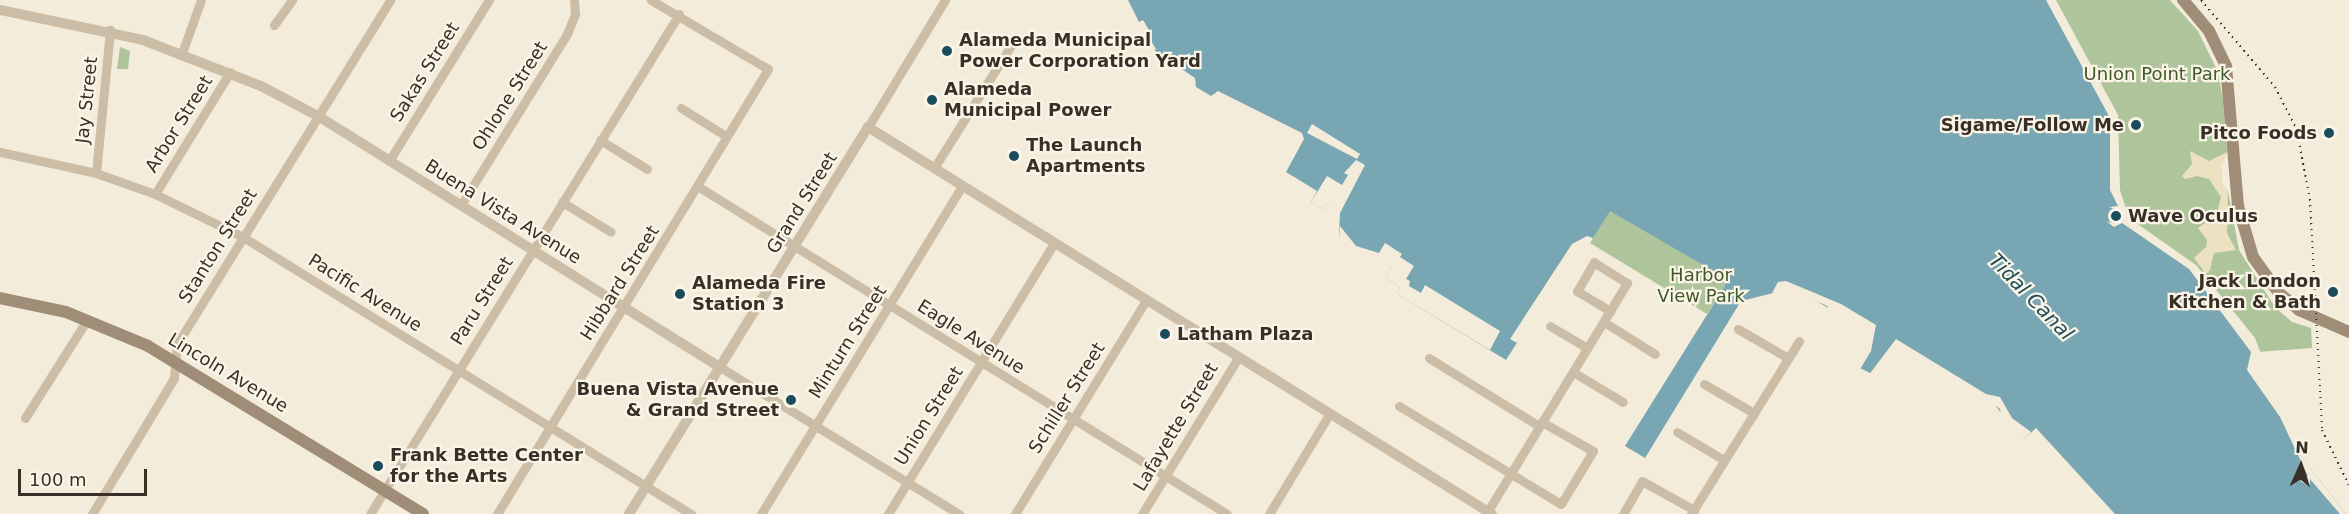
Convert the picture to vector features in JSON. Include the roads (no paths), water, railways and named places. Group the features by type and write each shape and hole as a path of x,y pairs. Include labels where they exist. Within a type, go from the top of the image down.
{"main road":[{"path":"2183,0 2210,31 2226,66 2238,206 2245,238 2265,276 2286,298 2314,319 2349,332"},
{"name":"Lincoln Avenue","path":"0,298 87,320 175,361 423,514"}],"street":[{"path":"182,53 201,0"},
{"path":"274,25 292,0"},
{"name":"Stanton Street","path":"92,514 174,378 177,344 390,0"},
{"name":"Sakas Street","path":"389,161 489,0"},
{"name":"Ohlone Street","path":"461,205 567,34 575,14 574,0"},
{"path":"651,0 679,14"},
{"name":"Grand Street","path":"629,514 945,0"},
{"name":"Buena Vista Avenue","path":"0,10 110,30 182,53 230,72 318,116 959,514"},
{"name":"Hibbard Street","path":"497,514 724,148 726,136 768,69 679,14"},
{"name":"Paru Street","path":"370,514 679,14"},
{"name":"Jay Street","path":"96,173 110,30"},
{"path":"934,168 1013,42"},
{"name":"Arbor Street","path":"155,194 230,72"},
{"path":"681,108 726,136"},
{"path":"868,127 1488,513 1510,473 1627,284 1594,262 1577,291 1610,311"},
{"path":"600,140 647,170"},
{"name":"Pacific Avenue","path":"0,152 96,173 155,194 243,237 691,514"},
{"name":"Minturn Street","path":"761,514 962,186"},
{"name":"Eagle Avenue","path":"699,187 1227,514"},
{"path":"562,202 611,232"},
{"name":"Union Street","path":"888,514 1054,243"},
{"name":"Schiller Street","path":"1015,514 1146,300"},
{"path":"25,418 87,320"},
{"path":"1604,322 1655,354"},
{"path":"1550,326 1587,348"},
{"path":"1738,329 1788,358"},
{"path":"1623,514 1642,480 1692,512 1799,341"},
{"name":"Lafayette Street","path":"1142,514 1238,358"},
{"path":"1399,406 1561,504 1593,451 1541,424 1429,358"},
{"path":"1573,372 1623,402"},
{"path":"1704,384 1754,413"},
{"path":"1269,514 1330,413"},
{"path":"1677,432 1724,460"}],"water":[{"name":"Tidal Canal","path":"1120,0 2053,0 2115,116 2117,190 2126,220 2194,267 2253,340 2253,370 2282,410 2297,451 2346,514 2115,514 2036,428 2023,440 1994,404 1894,350 1872,374 1860,368 1870,336 1790,283 1785,290 1741,301 1645,458 1625,446 1725,286 1722,276 1610,211 1590,243 1578,247 1506,360 1397,294 1400,287 1385,278 1391,268 1339,237 1340,212 1326,204 1323,209 1311,202 1317,191 1286,172 1304,139 1302,133 1218,91 1211,96 1196,87 1195,78 1154,50 1151,53"}],"railway":[{"path":"2201,0 2275,87 2296,128 2310,199 2322,430 2349,485"}],"place":[{"name":"Alameda Municipal Power Corporation Yard","path":"947,51"},
{"name":"Alameda Municipal Power","path":"932,100"},
{"name":"Sigame/Follow Me","path":"2136,125"},
{"name":"Pitco Foods","path":"2329,133"},
{"name":"The Launch Apartments","path":"1014,156"},
{"name":"Wave Oculus","path":"2116,216"},
{"name":"Jack London Kitchen & Bath","path":"2333,292"},
{"name":"Alameda Fire Station 3","path":"680,294"},
{"name":"Latham Plaza","path":"1165,334"},
{"name":"Buena Vista Avenue & Grand Street","path":"791,400"},
{"name":"Frank Bette Center for the Arts","path":"378,466"}],"park label":[{"name":"Union Point Park","path":"2157,74"},
{"name":"Harbor View Park","path":"1701,286"}]}
